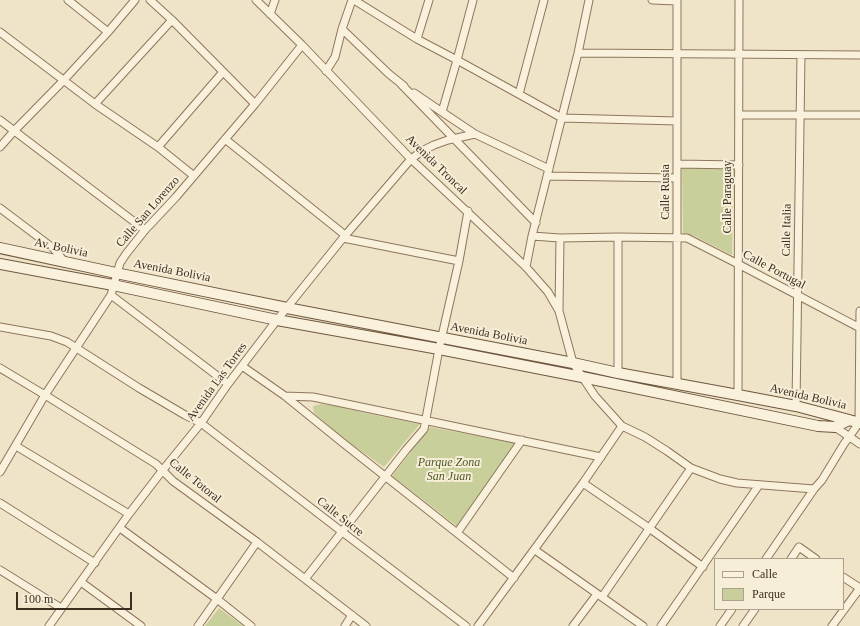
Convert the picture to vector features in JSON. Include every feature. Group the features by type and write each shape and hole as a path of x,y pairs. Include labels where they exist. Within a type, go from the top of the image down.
{"street":[{"path":"68,0 108,32"},
{"path":"0,147 64,80 135,0"},
{"path":"150,0 172,20 255,104"},
{"name":"Avenida Troncal","path":"256,0 361,105 411,159 526,267 548,292 559,311 573,363 595,396 622,426"},
{"path":"270,14 275,0"},
{"path":"326,71 335,57 342,29 353,0 417,39 562,118 677,121"},
{"path":"417,39 429,0"},
{"path":"442,112 473,0"},
{"path":"519,94 544,0"},
{"path":"526,267 532,236 578,53 589,0"},
{"path":"652,0 677,0"},
{"name":"Calle Rusia","path":"677,0 677,383"},
{"name":"Calle Paraguay","path":"738,395 739,0"},
{"path":"94,104 172,20"},
{"path":"342,29 401,84 475,134 548,173 677,178"},
{"path":"0,32 94,104 158,147 194,176"},
{"name":"Calle San Lorenzo","path":"0,472 45,395 77,348 112,290 116,273 126,254 145,230 176,197 255,104 302,45"},
{"path":"578,53 860,55"},
{"name":"Calle Italia","path":"796,406 801,55"},
{"path":"158,147 223,72"},
{"path":"401,84 536,223"},
{"path":"739,115 860,115"},
{"path":"0,120 145,230"},
{"name":"Avenida Las Torres","path":"49,626 162,471 201,423 228,384 277,320 344,236 411,159 434,145 454,138 475,134"},
{"path":"225,139 344,236 459,261"},
{"path":"677,164 739,165"},
{"path":"0,208 53,248 64,261"},
{"path":"305,579 385,476 424,429 441,338 459,261 468,211"},
{"name":"Calle Portugal","path":"532,236 560,238 688,238 860,328"},
{"path":"618,237 618,373"},
{"path":"559,311 560,238"},
{"name":"Av. Bolivia","path":"0,248 116,273"},
{"path":"0,264 112,290 228,384"},
{"name":"Avenida Bolivia","path":"116,273 618,373 796,406 856,422"},
{"name":"Avenida Bolivia","path":"112,290 439,349 818,426 835,427 856,422"},
{"path":"767,558 814,489 822,480 849,437 856,422 860,311"},
{"name":"Calle Sucre","path":"0,327 51,336 67,342 185,416 201,423 341,532 466,626"},
{"path":"242,366 285,396 514,578"},
{"name":"Calle Totoral","path":"0,368 156,464 173,481 257,542 366,626"},
{"path":"285,396 313,397 601,457"},
{"path":"478,626 535,550 622,426 645,437 691,468 720,479 737,483 814,489"},
{"path":"835,427 860,444"},
{"path":"457,533 522,440"},
{"path":"16,446 130,514"},
{"path":"574,626 600,596 691,468"},
{"path":"583,483 703,567"},
{"path":"661,626 759,485"},
{"path":"0,503 95,563"},
{"path":"120,528 252,626"},
{"path":"198,626 257,542"},
{"path":"792,558 799,547 815,558"},
{"path":"535,550 638,625"},
{"path":"0,570 61,608"},
{"path":"844,578 860,588 844,610"},
{"path":"81,582 141,626"},
{"path":"720,626 731,610"},
{"path":"742,626 754,610"},
{"path":"832,626 844,610"},
{"path":"345,626 352,615"}],"green space":[{"path":"682,167 734,168 732,255 694,236 683,234"},
{"name":"Parque Zona San Juan","path":"321,404 420,424 384,467 345,440 314,413 313,406"},
{"name":"Parque Zona San Juan","path":"430,427 515,443 458,527 392,476"},
{"path":"219,608 243,626 205,626"}]}
